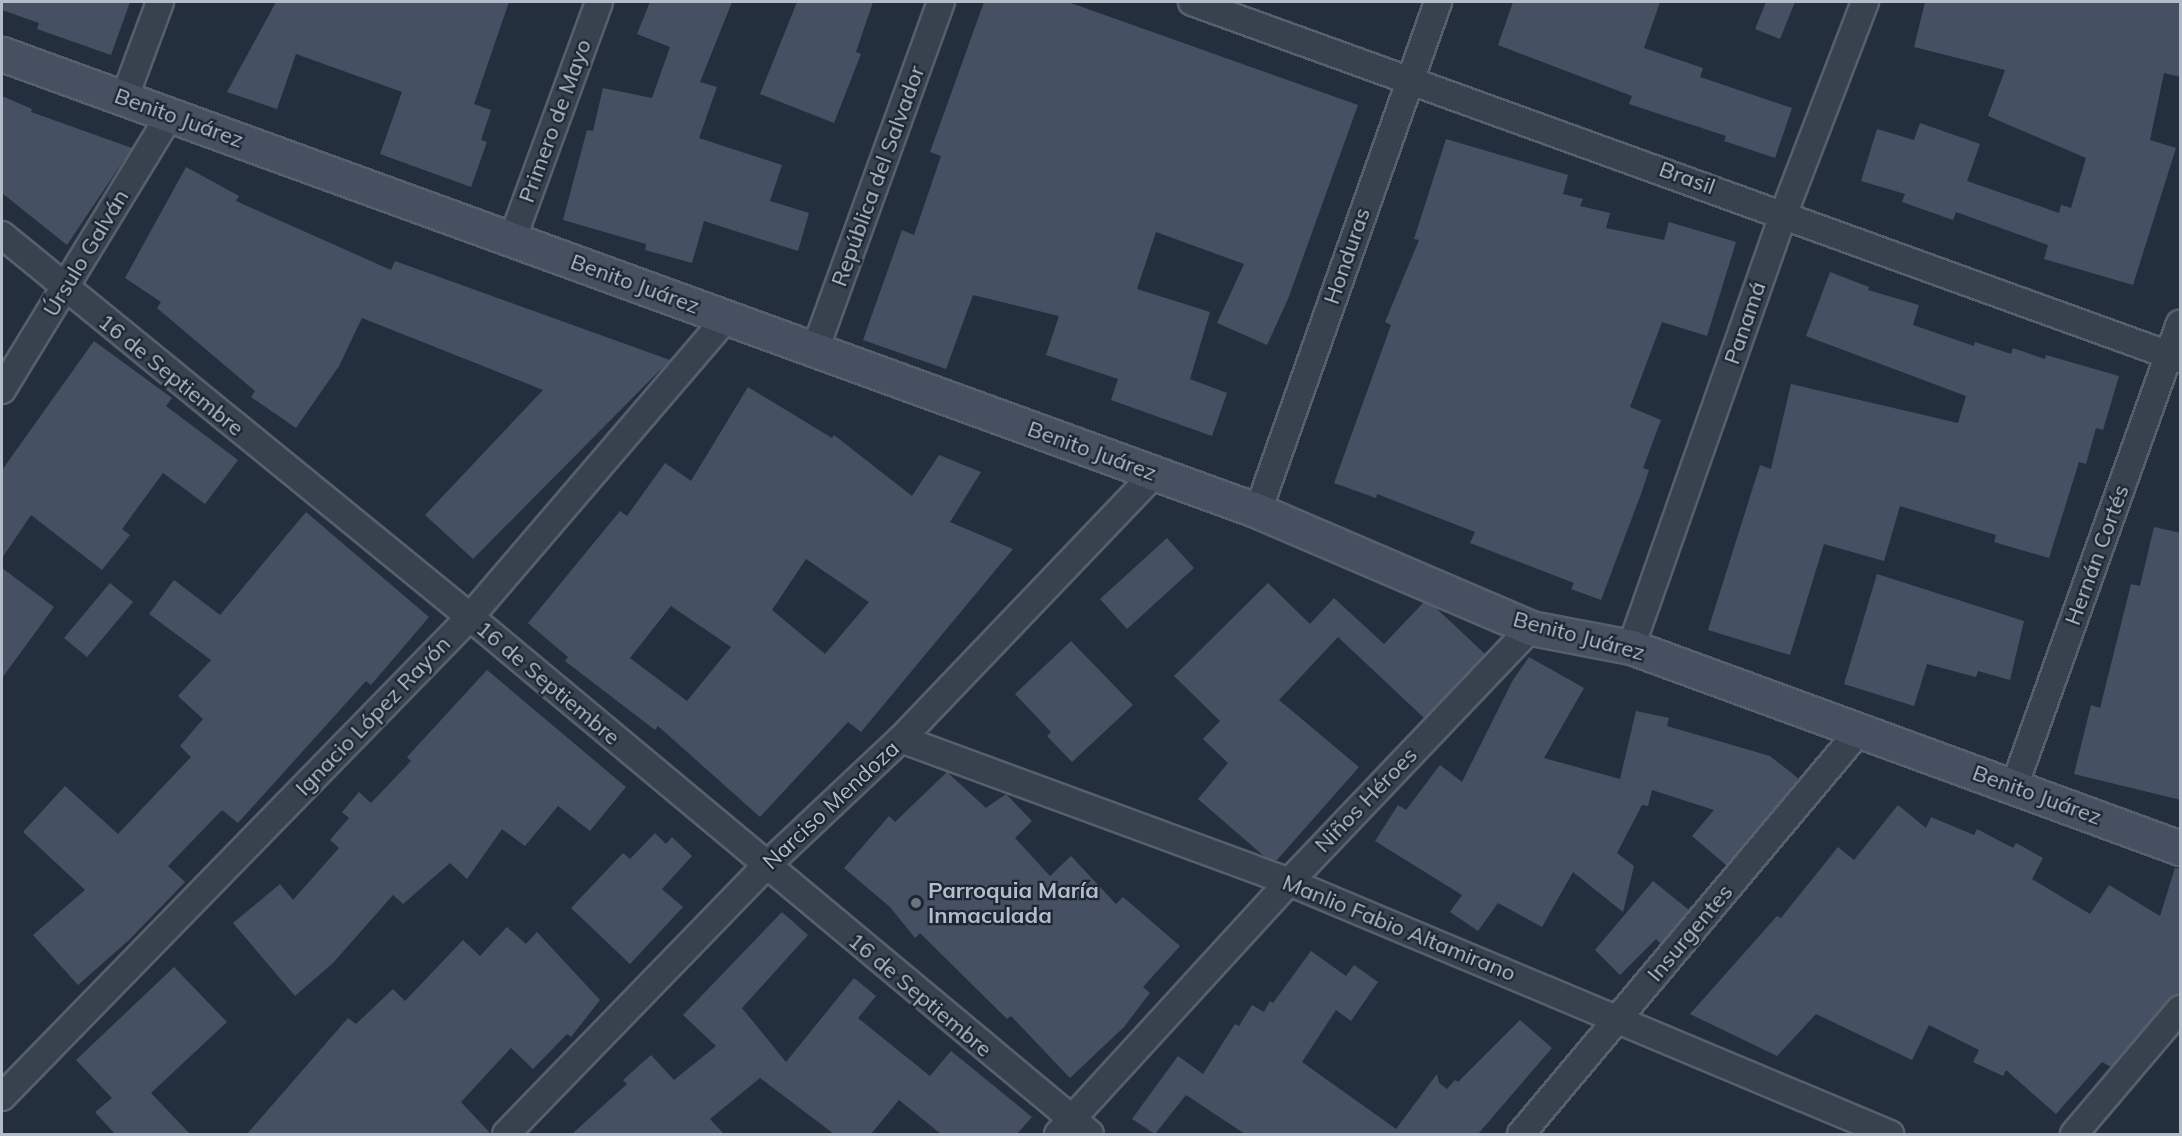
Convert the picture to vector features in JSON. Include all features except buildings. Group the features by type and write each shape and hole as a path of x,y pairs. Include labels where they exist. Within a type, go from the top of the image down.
{"street":[{"path":"124,99 160,2"},
{"name":"Primero de Mayo","path":"512,240 598,2"},
{"name":"República del Salvador","path":"815,350 941,2"},
{"name":"Brasil","path":"1192,2 1408,77 2175,357"},
{"name":"Honduras","path":"1258,511 1408,77 1438,2"},
{"name":"Panamá","path":"1631,647 1784,213 1865,2"},
{"name":"Benito Juárez","path":"2,54 1258,511 1531,628 1631,647 2181,848"},
{"name":"Úrsulo Galván","path":"2,390 170,115"},
{"name":"16 de Septiembre","path":"2,235 65,289 470,617 766,866 1073,1130"},
{"name":"Ignacio López Rayón","path":"2,1096 470,617 726,318"},
{"name":"Hernán Cortés","path":"2014,787 2175,357 2181,324"},
{"name":"Narciso Mendoza","path":"506,1134 766,866 902,739 1154,474"},
{"name":"Niños Héroes","path":"1073,1130 1288,882 1531,628"},
{"name":"Insurgentes","path":"1521,1134 1859,730"},
{"name":"Manlio Fabio Altamirano","path":"902,739 1288,882 1619,1018 1890,1134"},
{"path":"2074,1134 2181,1009"}],"place":[{"name":"Parroquia María Inmaculada","path":"916,903"}]}
